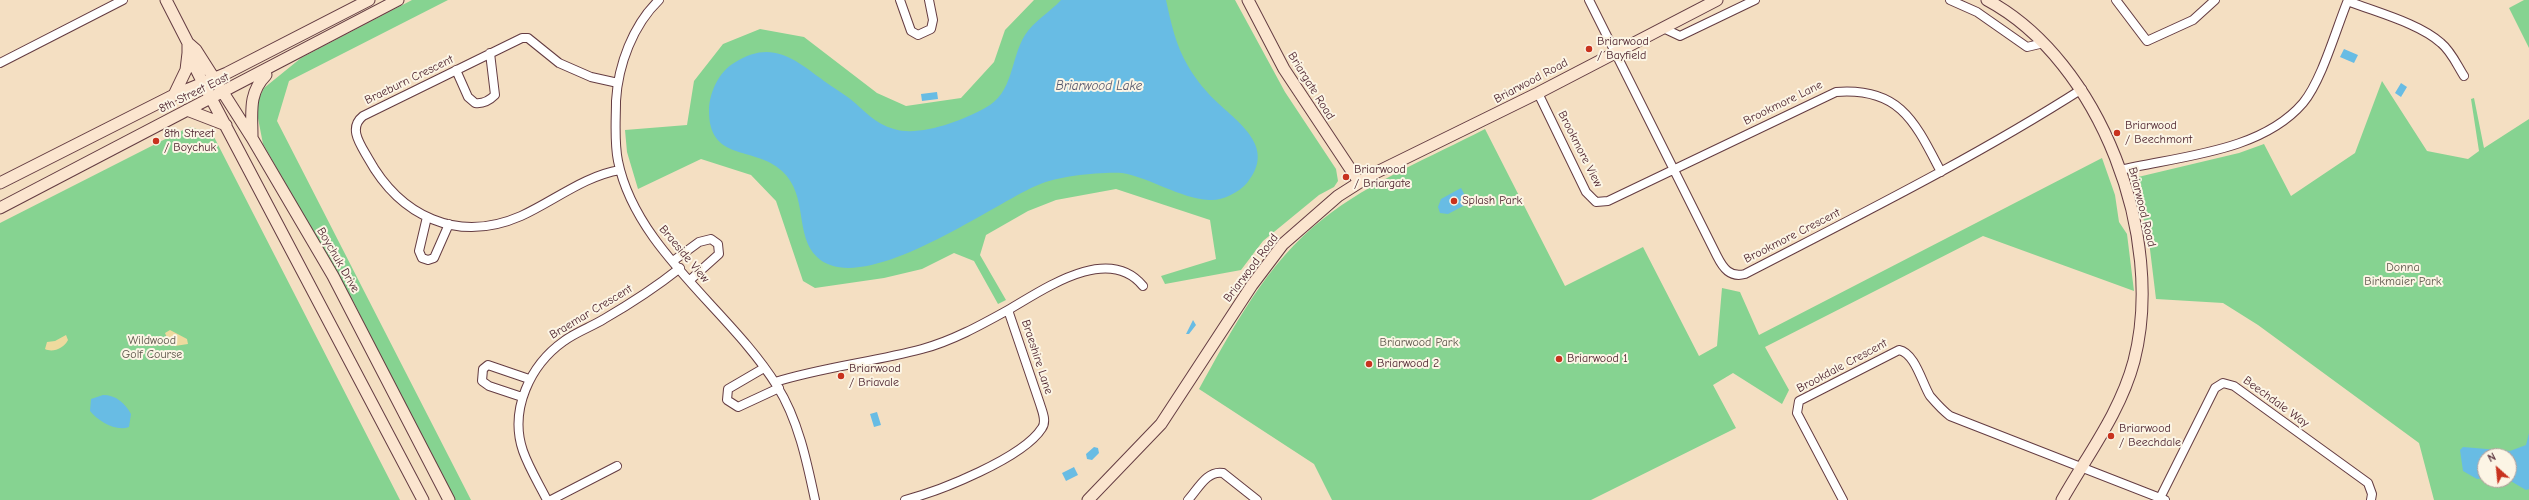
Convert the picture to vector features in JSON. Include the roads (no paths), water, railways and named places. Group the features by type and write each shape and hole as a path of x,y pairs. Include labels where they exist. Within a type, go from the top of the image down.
{"main road":[{"name":"Boychuk Drive","path":"166,0 203,83 423,500"},
{"name":"8th Street East","path":"0,183 174,95 215,79 369,0"},
{"name":"8th Street East","path":"0,208 187,110 273,67 398,0"},
{"name":"Briargate Road","path":"1248,0 1284,69 1359,182"},
{"name":"Briarwood Road","path":"1088,500 1161,424 1252,285 1283,244 1313,216 1359,182 1538,93 1615,51 1717,0"},
{"name":"Briarwood Road","path":"1987,0 2014,17 2044,43 2082,89 2120,170 2140,242 2143,281 2139,332 2134,361 2122,394 2105,432 2062,500"},
{"name":"Boychuk Drive","path":"188,48 196,50 252,138 356,318 449,500"},
{"path":"174,95 186,70 188,48"},
{"path":"252,138 252,102 256,85 273,67"},
{"path":"187,110 226,125"}],"street":[{"path":"0,63 122,0"},
{"path":"900,0 911,31 918,35 931,29 933,20 929,0"},
{"name":"Brookmore Crescent","path":"1589,0 1676,170 1722,265 1727,271 1739,276 1941,172 2019,129 2082,89"},
{"path":"1663,28 1680,36 1755,0"},
{"path":"1950,0 1977,12 2027,47 2044,43"},
{"path":"2116,0 2147,41 2194,20 2215,0"},
{"path":"2120,170 2237,144 2264,134 2281,122 2303,102 2316,79 2348,0 2419,29 2433,37 2442,43 2464,76"},
{"name":"Braeside View","path":"655,2 636,30 618,83 616,129 620,170 638,214 652,237 680,268 777,385 806,458 815,500"},
{"name":"Braeburn Crescent","path":"618,83 591,76 559,63 551,59 528,38 510,42 363,116 357,120 355,127 356,136 373,167 392,193 403,203 427,217 449,224 490,225 520,216 597,176 620,170"},
{"path":"456,70 468,97 475,103 482,104 490,100 495,95 495,83 490,53"},
{"name":"Brookmore Lane","path":"1676,170 1808,103 1836,92 1858,90 1885,99 1903,110 1914,122 1941,172"},
{"name":"Brookmore View","path":"1538,93 1586,192 1596,202 1608,201 1676,170"},
{"path":"427,217 418,251 422,258 428,260 434,258 449,224"},
{"path":"673,261 699,242 710,239 718,244 719,254 690,280"},
{"name":"Braemar Crescent","path":"547,500 523,450 520,422 522,397 529,379 550,352 564,340 610,316 659,285 680,268"},
{"path":"1008,310 1074,274 1105,268 1122,271 1136,277 1143,286"},
{"name":"Braeshire Lane","path":"764,368 728,389 727,400 738,406 777,385 804,373 923,349 944,342 1008,310 1040,404 1044,420 1043,427 1013,452 988,467 955,484 905,500"},
{"name":"Brookdale Crescent","path":"1843,500 1797,413 1798,402 1899,350 1904,351 1910,359 1933,400 1950,416 2082,468"},
{"path":"522,397 489,386 482,381 483,369 488,365 496,366 529,379"},
{"name":"Beechdale Way","path":"2162,499 2215,388 2223,383 2234,386 2368,483 2372,494 2371,500"},
{"path":"551,500 617,466"},
{"path":"2082,468 2162,499"},
{"path":"1188,500 1208,476 1217,472 1223,472 1257,500"}],"water":[{"name":"Briarwood Lake","path":"1061,0 1166,0 1177,42 1191,71 1206,91 1246,130 1257,149 1258,159 1255,171 1247,183 1230,196 1209,200 1187,196 1144,179 1122,173 1091,174 1057,179 1038,185 928,244 895,258 864,266 838,267 817,257 810,248 803,227 796,192 782,171 771,163 724,145 716,138 711,126 709,109 711,95 716,83 724,71 734,63 748,56 771,52 792,59 803,66 849,98 875,120 887,127 904,131 916,131 940,126 965,118 994,102 1001,94 1010,75 1020,44 1025,35 1033,25"},
{"path":"2344,49 2358,55 2354,63 2340,57"},
{"path":"2401,83 2407,87 2401,97 2395,93"},
{"path":"937,92 938,99 922,101 921,94"},
{"name":"Splash Park","path":"1461,188 1469,203 1448,214 1440,213 1438,207 1441,199"},
{"path":"1193,320 1196,325 1189,334 1186,334"},
{"path":"103,395 112,396 120,400 126,406 131,414 129,427 113,427 102,422 93,415 90,411 91,399"},
{"path":"877,412 881,425 874,427 870,414"},
{"path":"2529,433 2529,489 2526,490 2517,485 2517,448 2526,445"},
{"path":"1094,447 1098,448 1099,453 1092,460 1087,459 1086,454"},
{"path":"2463,447 2477,448 2477,479 2463,471 2460,450"},
{"path":"1074,467 1078,475 1066,481 1062,473"}],"place":[{"name":"Briarwood / Bayfield","path":"1589,49"},
{"name":"Briarwood / Beechmont","path":"2117,133"},
{"name":"8th Street / Boychuk","path":"156,141"},
{"name":"Briarwood / Briargate","path":"1346,177"},
{"name":"Splash Park","path":"1454,201"},
{"name":"Briarwood 1","path":"1559,359"},
{"name":"Briarwood 2","path":"1369,364"},
{"name":"Briarwood / Briavale","path":"841,376"},
{"name":"Briarwood / Beechdale","path":"2111,436"}],"park label":[{"name":"Donna Birkmaier Park","path":"2403,275"},
{"name":"Briarwood Park","path":"1419,343"},
{"name":"Wildwood Golf Course","path":"152,348"}]}
